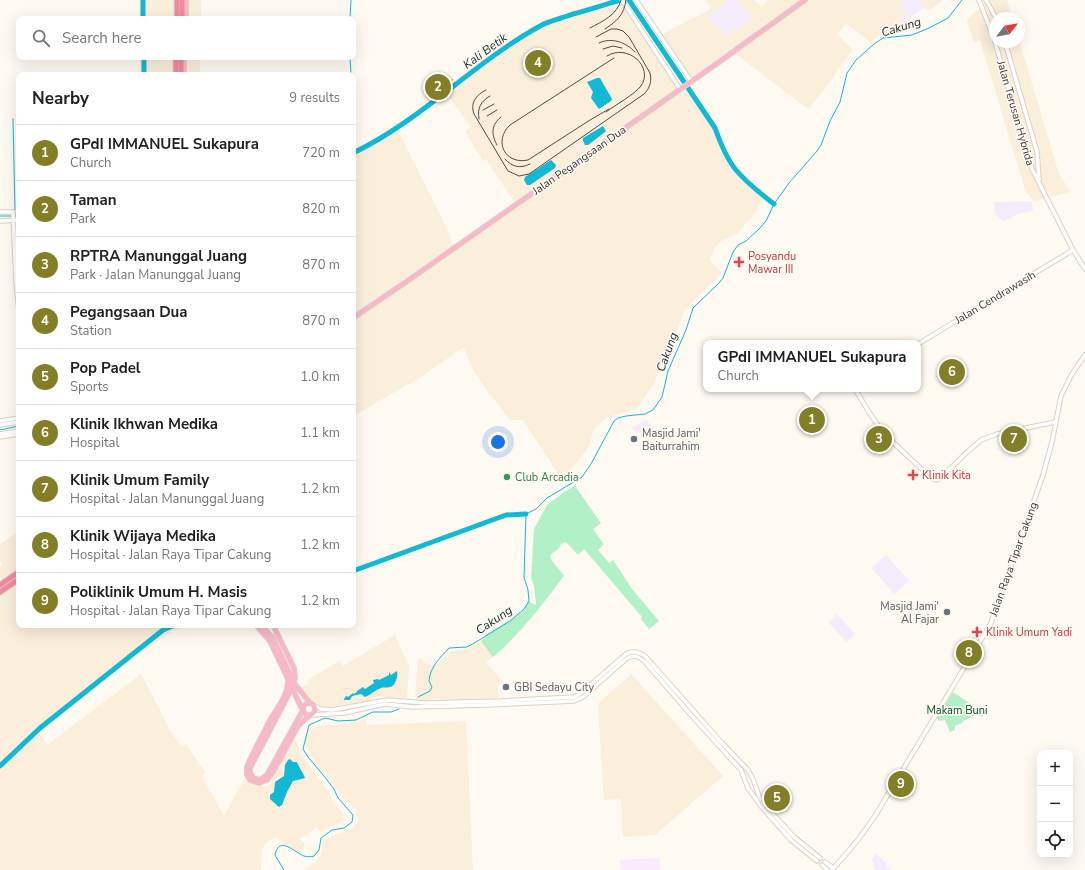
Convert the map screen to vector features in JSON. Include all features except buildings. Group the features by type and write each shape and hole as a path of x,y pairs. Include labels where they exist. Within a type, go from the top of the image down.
{"highway":[{"path":"176,0 176,16"},
{"path":"182,0 182,16"},
{"path":"175,60 175,72"},
{"path":"182,72 183,60"},
{"path":"0,585 16,574"},
{"path":"0,592 16,581"}],"main road":[{"path":"186,0 186,16"},
{"name":"Jalan Pegangsaan Dua","path":"356,316 690,82 804,0"},
{"path":"256,628 270,641 283,664 294,683 312,704 315,711 298,726 266,781 257,783 248,777 247,768 286,693 286,676 283,664 273,638 264,628"},
{"path":"256,628 267,641 305,714 311,715"},
{"path":"274,628 292,663 295,673 294,683 271,723 250,768 251,776 258,780 267,775 305,704 312,704"}],"street":[{"path":"622,0 680,89"},
{"path":"636,0 690,82"},
{"name":"Jalan Terusan Hybrida","path":"979,0 989,26"},
{"path":"986,0 993,12"},
{"name":"Jalan Terusan Hybrida","path":"997,48 1032,168 1073,250 1085,269"},
{"name":"Jalan Terusan Hybrida","path":"1007,48 1037,152 1040,182"},
{"path":"0,212 13,213 16,220 16,282"},
{"path":"0,221 16,220"},
{"name":"Jalan Cendrawasih","path":"921,342 1073,250"},
{"name":"Jalan Raya Tipar Cakung","path":"833,869 858,840 875,816 991,623 1038,490 1052,442 1055,422 1064,388 1085,355"},
{"path":"857,392 883,432 906,455 936,480 941,478 964,454 981,440 997,434 1055,422"},
{"path":"0,421 16,418"},
{"path":"0,425 16,422"},
{"path":"0,435 16,433"},
{"path":"311,715 344,713 385,704 411,705 574,697 580,694 629,652 638,652 645,656 721,742 748,770 754,779 759,796 764,804 794,838 819,860"},
{"path":"614,666 632,656 638,656 645,662 741,770 748,788 760,805 791,840 807,850"},
{"path":"312,704 321,709 332,710 387,700 411,705"},
{"path":"828,870 824,863 833,869"}],"shaded area":[{"path":"139,0 201,0 201,16 139,16"},
{"path":"706,0 753,0 762,7 768,0 943,0 930,10 923,8 904,22 903,25 896,26 897,33 881,34 870,43 846,24 837,34 853,50 825,89 808,109 736,54 689,86 717,128 723,146 737,169 764,196 757,210 738,233 721,241 715,247 710,259 717,269 722,272 716,281 714,281 684,311 654,384 637,408 606,418 594,429 588,448 573,467 560,477 523,420 510,420 486,389 471,366 464,347 421,377 356,414 356,154 370,148 398,130 442,218 454,246 515,203 486,159 483,161 465,131 471,127 447,94 527,37 549,25 623,3 679,89 686,84 655,39 711,9"},
{"path":"729,0 738,0 752,18 726,36 719,27 717,28 708,16"},
{"path":"905,0 918,0 923,8 903,22 900,19 906,15 899,4"},
{"path":"987,0 1007,0 1010,12 989,12 989,48 1021,48 1058,171 1070,192 1034,202 1025,190 980,40 974,42 967,20"},
{"path":"140,60 200,60 200,72 140,72"},
{"path":"1032,201 1033,211 1018,214 1005,221 999,219 995,212 994,202"},
{"path":"646,420 654,428 646,439 638,432 635,432 632,428"},
{"path":"16,533 16,628 184,628 172,631 129,661 39,733 47,745 141,674 171,732 182,747 186,744 205,772 202,777 224,816 245,778 255,786 269,786 295,738 301,754 332,797 333,803 341,810 344,820 321,832 317,827 300,839 305,844 300,853 287,847 277,838 271,839 262,849 261,870 0,870 0,567 2,565 0,561 0,544"},
{"path":"886,555 909,581 894,594 872,568"},
{"path":"837,614 855,634 846,642 829,623"},
{"path":"395,635 409,666 406,698 379,696 368,701 354,704 324,707 313,701 300,689 309,683 308,680 339,661 343,666"},
{"path":"481,641 493,657 486,662 504,683 498,684 498,698 416,699 418,658 421,658 424,663 436,666 446,655 453,651 467,649"},
{"path":"631,674 723,776 655,835 623,837 621,799 604,800 598,704"},
{"path":"366,719 367,725 466,721 473,870 304,870 316,863 321,854 324,839 353,828 357,822 356,810 342,797 310,754 304,742 308,730 319,725 341,725"},
{"path":"876,854 887,863 886,866 892,870 875,870 872,859"},
{"path":"660,858 660,870 621,870 620,860"}],"green space":[{"path":"432,78 454,79 432,95"},
{"path":"881,431 889,440 879,449 870,438"},
{"path":"575,486 601,523 593,529 604,544 598,550 609,563 613,560 632,589 659,621 649,629 641,619 642,617 584,549 578,555 565,542 561,544 559,548 550,556 564,576 522,628 493,657 481,641 490,632 524,610 528,601 535,605 536,604 534,586 531,578 534,529 547,505"},
{"name":"Makam Buni","path":"953,692 972,705 974,710 981,709 987,713 981,717 979,714 972,716 955,726 955,730 950,732 945,720 939,721 937,718"}],"water":[{"path":"600,78 612,99 599,109 591,98 593,92 587,82"},
{"path":"603,126 606,131 588,145 585,145 583,138"},
{"path":"551,160 556,165 555,168 530,185 527,185 524,180 525,177"},
{"path":"397,671 394,685 381,688 365,697 361,694 352,696 350,700 344,700 345,697 348,697 353,693 354,694 363,687 365,689 374,683 373,680 379,680 389,675 389,672 391,675"},
{"path":"290,759 293,762 297,762 305,778 293,781 282,805 279,807 270,799 270,795 274,792 275,782 284,776 285,765"}],"waterway":[{"path":"143,0 143,16"},
{"path":"350,16 351,0"},
{"name":"Kali Betik","path":"356,151 378,140 402,124 517,39 542,25 620,0"},
{"path":"629,0 715,128 732,165 749,184 774,204"},
{"name":"Cakung","path":"418,697 430,691 432,687 429,681 431,671 449,648 467,647 510,621 524,609 529,601 528,590 524,577 526,514 536,509 547,498 582,477 591,464 614,421 618,418 645,414 653,410 662,397 668,371 686,330 693,308 723,278 733,252 738,245 746,241 766,221 774,204 789,183 821,145 830,121 840,102 847,73 856,60 883,38 912,35 948,18 962,0"},
{"path":"144,60 144,72"},
{"path":"350,60 351,72"},
{"path":"13,119 15,210"},
{"path":"15,212 16,243"},
{"path":"0,216 11,216"},
{"path":"0,430 16,427"},
{"path":"356,570 506,515 526,514"},
{"path":"0,766 40,728 163,630 168,628"},
{"name":"Cakung","path":"284,870 275,855 280,846 287,846 305,856 314,856 319,850 321,838 332,830 344,828 352,822 353,815 338,798 334,789 303,749 309,725 325,718 338,721 356,720 373,712 391,712 399,709"}],"tram line":[{"path":"590,28 613,14 621,0"},
{"path":"605,29 622,14 626,0"},
{"path":"486,90 479,94 473,103 474,114 508,171 519,176 529,174 644,94 649,87 651,82 650,73 629,37 623,31 611,29 596,37"},
{"path":"599,43 608,40 623,43 635,52"},
{"path":"603,49 613,46 622,48"},
{"path":"606,112 638,89 644,79 644,71 637,59 623,53 615,53 607,56"},
{"path":"609,109 528,160 520,161 513,159 504,150 502,138 510,125 614,58"},
{"path":"479,119 480,105 490,96"},
{"path":"483,110 494,104"},
{"path":"487,116 497,110"},
{"path":"497,145 493,130 495,123 501,117"},
{"path":"505,159 510,164 520,167 530,164"}],"place":[{"name":"Pegangsaan Dua","path":"538,63"},
{"name":"Taman","path":"438,87"},
{"name":"Posyandu Mawar III","path":"739,262"},
{"name":"Klinik Ikhwan Medika","path":"952,372"},
{"name":"GPdI IMMANUEL Sukapura","path":"812,420"},
{"name":"Masjid Jami' Baiturrahim","path":"634,439"},
{"name":"RPTRA Manunggal Juang","path":"879,439"},
{"name":"Klinik Umum Family","path":"1014,439"},
{"name":"Klinik Kita","path":"913,475"},
{"name":"Club Arcadia","path":"507,477"},
{"name":"Masjid Jami' Al Fajar","path":"947,612"},
{"name":"Klinik Umum Yadi","path":"977,632"},
{"name":"Klinik Wijaya Medika","path":"969,653"},
{"name":"GBI Sedayu City","path":"506,687"},
{"name":"Poliklinik Umum H. Masis","path":"901,784"},
{"name":"Pop Padel","path":"777,798"}]}
